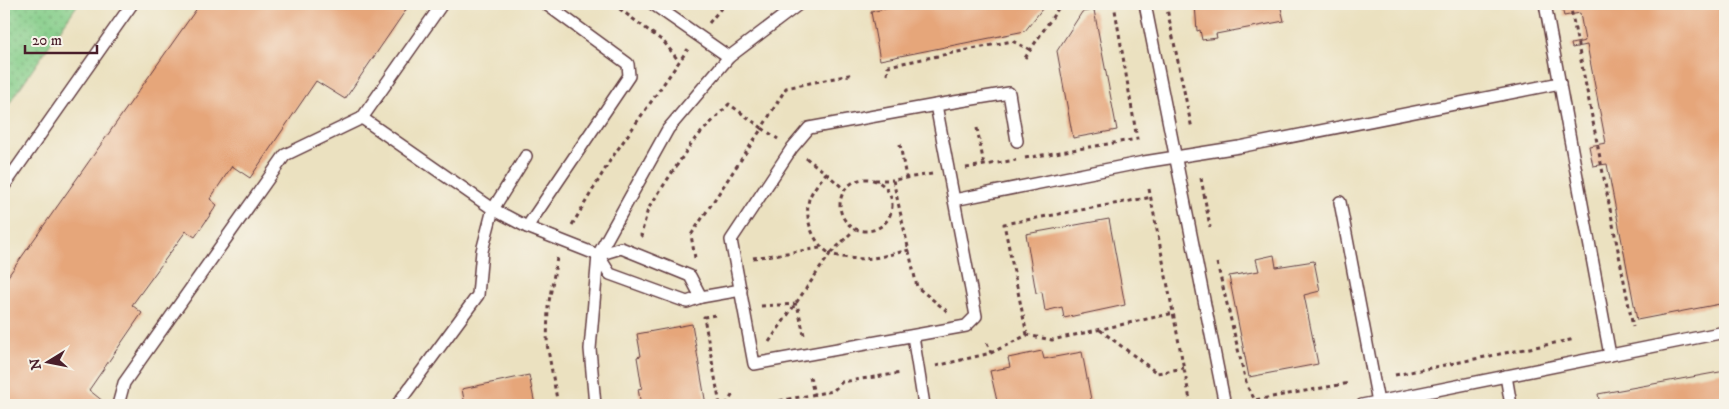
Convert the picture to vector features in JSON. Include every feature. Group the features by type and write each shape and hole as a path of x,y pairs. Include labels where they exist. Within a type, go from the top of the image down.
{"lane":[{"path":"4,186 132,4"},
{"path":"118,405 124,383 285,155 362,118 442,4"},
{"path":"527,227 629,76 628,64 546,4"},
{"path":"653,4 729,58"},
{"path":"595,405 590,350 598,255 668,129 729,58 799,4"},
{"path":"1145,4 1225,405"},
{"path":"1545,4 1610,355"},
{"path":"954,200 1249,145 1560,83"},
{"path":"936,106 976,316 972,322 966,326 754,364 731,240 792,148 809,128 1009,93 1017,140"},
{"path":"362,118 493,209 527,227 598,255 610,274 687,302 701,297 741,290"},
{"path":"397,405 478,295 482,251 493,209 526,156"},
{"path":"1340,202 1378,402"},
{"path":"598,255 620,248 690,276 701,297"},
{"path":"1362,405 1725,332"},
{"path":"912,336 924,405"},
{"path":"1506,376 1511,405"}],"path":[{"path":"558,405 547,344 554,266 563,242 611,159 671,75 678,60 664,42 613,4"},
{"path":"1025,58 1061,4"},
{"path":"962,169 1138,139 1114,4"},
{"path":"1166,4 1192,129"},
{"path":"1570,4 1633,327"},
{"path":"887,75 888,66 1012,41 1031,50"},
{"path":"688,259 696,262 691,235 762,128 786,88 854,74"},
{"path":"648,241 641,235 648,209 693,141 729,104 783,142"},
{"path":"977,128 984,165"},
{"path":"900,144 906,178"},
{"path":"802,155 845,190"},
{"path":"826,173 809,197 811,227 820,248 830,254 853,260 875,259 909,250"},
{"path":"875,180 888,191 892,198 890,215 880,228 863,231 855,229 849,225 841,212 840,204 845,190 858,180 875,180 893,180 932,174"},
{"path":"1201,178 1211,234"},
{"path":"893,180 918,287 955,317"},
{"path":"1149,189 1190,405"},
{"path":"1027,335 1004,224 1152,197"},
{"path":"769,343 830,254 855,229"},
{"path":"753,258 820,248"},
{"path":"1217,262 1247,386 1255,400 1350,383"},
{"path":"761,306 797,304"},
{"path":"797,304 804,335"},
{"path":"935,366 991,353 1027,335 1052,340 1174,313"},
{"path":"716,315 704,317 720,405"},
{"path":"1100,330 1158,373 1184,368"},
{"path":"1395,375 1575,339"},
{"path":"987,343 991,353"},
{"path":"756,405 833,391 842,382 901,371 902,380"},
{"path":"810,377 814,394"},
{"path":"726,405 733,394"}],"green space":[{"path":"4,4 78,4 4,111"}],"building":[{"path":"200,4 410,4 345,99 316,81 250,178 232,166 210,199 217,205 195,237 186,231 132,305 142,313 89,390 104,402 102,405 4,405 4,282"},
{"path":"907,4 1046,4 1025,31 880,60 871,12"},
{"path":"1195,4 1280,4 1284,21 1216,34 1217,38 1202,40 1200,30 1197,31"},
{"path":"1561,4 1725,4 1725,303 1637,320 1607,164 1593,166 1589,146 1606,143 1587,45 1572,48 1571,44 1585,41 1580,13 1564,16"},
{"path":"1094,10 1117,130 1073,138 1057,51 1082,12"},
{"path":"1109,219 1125,305 1064,318 1062,307 1045,311 1042,292 1036,293 1026,234"},
{"path":"1274,255 1276,267 1314,261 1320,291 1304,295 1318,364 1249,377 1229,276 1259,271 1256,259"},
{"path":"692,324 706,405 641,405 638,389 642,388 637,357 641,356 637,334"},
{"path":"1042,351 1044,359 1082,352 1092,405 998,405 990,371 1010,367 1008,358"},
{"path":"1725,371 1725,405 1600,405 1598,394"},
{"path":"529,375 535,405 465,405 462,389"}]}
